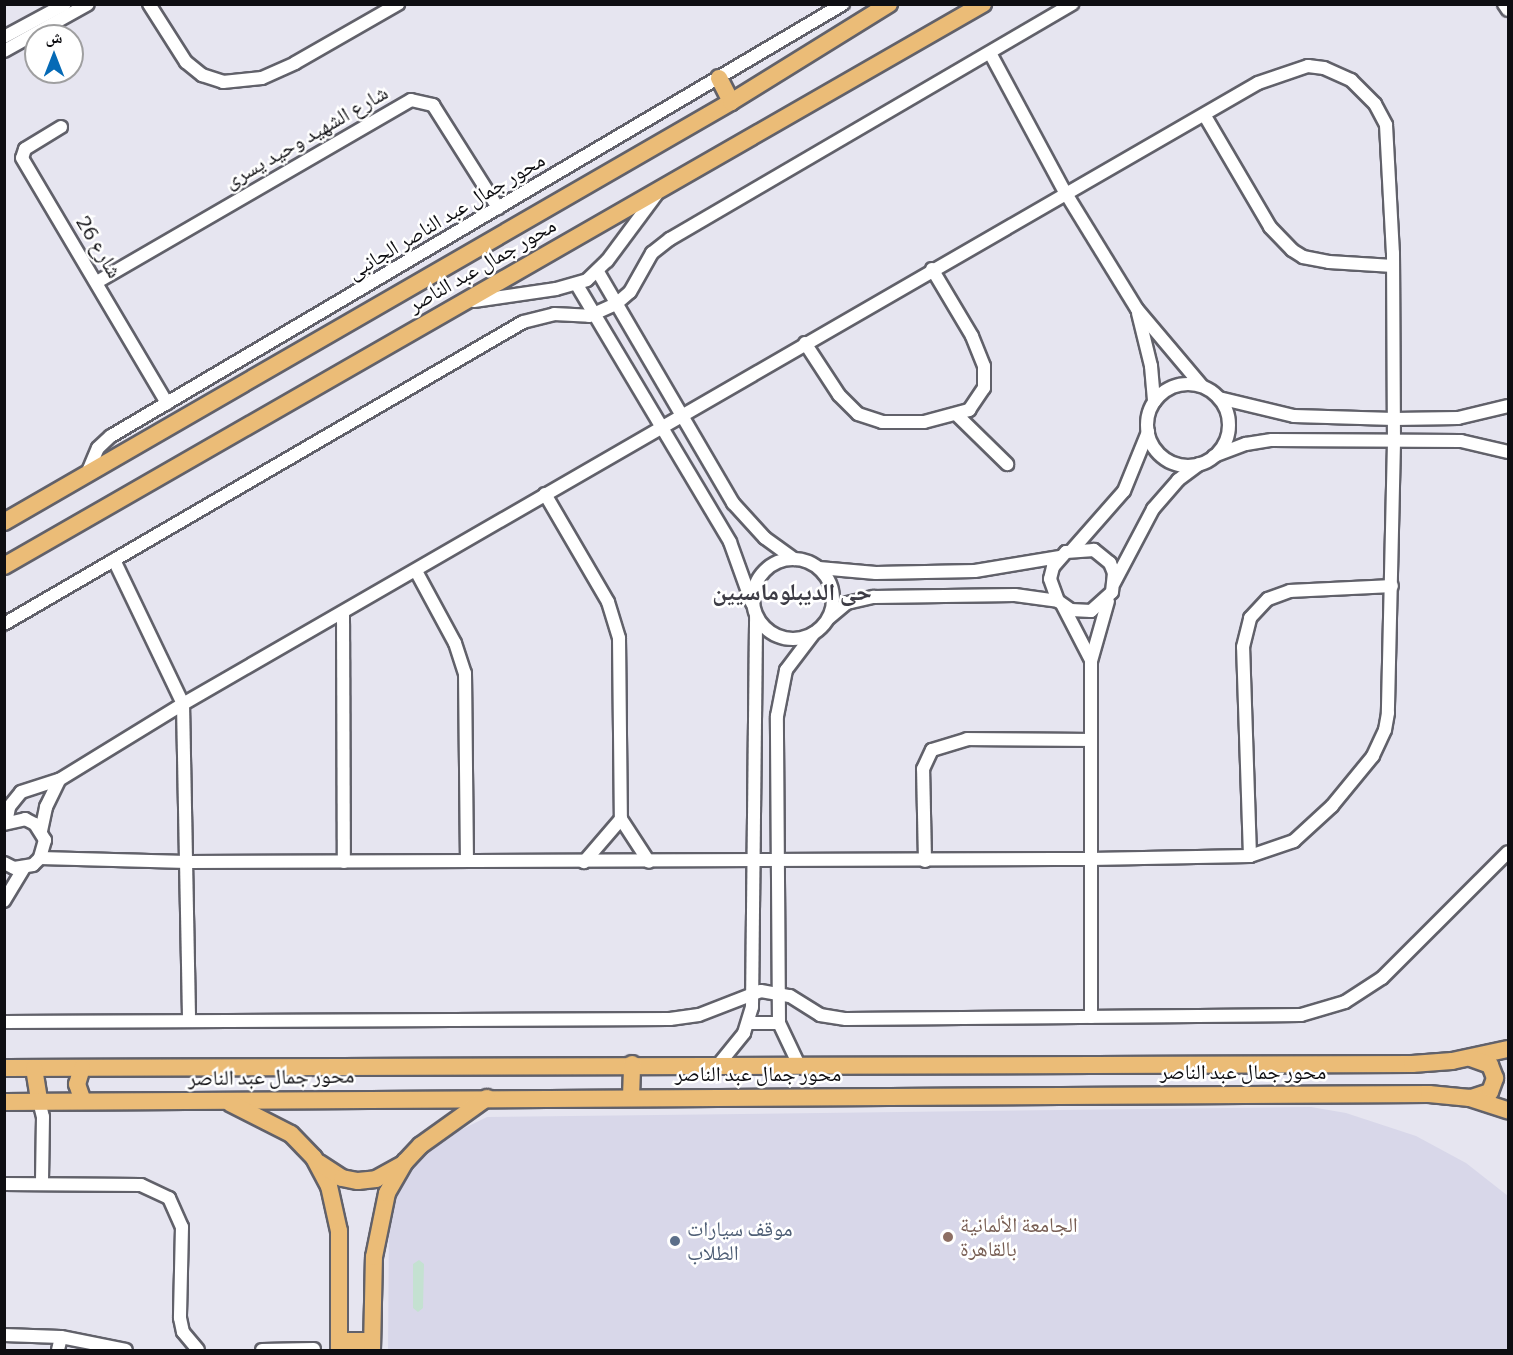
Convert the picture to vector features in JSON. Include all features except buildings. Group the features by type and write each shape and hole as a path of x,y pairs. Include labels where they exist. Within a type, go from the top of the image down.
{"main road":[{"name":"محور جمال عبد الناصر","path":"4,522 730,102 889,4"},
{"name":"محور جمال عبد الناصر","path":"4,566 983,4"},
{"path":"719,78 730,102"},
{"name":"محور جمال عبد الناصر","path":"4,1068 798,1063 1412,1064 1471,1058 1509,1049"},
{"path":"1470,1098 1486,1095 1495,1078 1490,1065 1471,1058"},
{"path":"631,1097 632,1064"},
{"path":"34,1068 39,1101"},
{"path":"82,1068 77,1084 83,1101"},
{"name":"محور جمال عبد الناصر","path":"4,1102 1429,1094 1470,1098 1509,1110"},
{"path":"224,1100 291,1134 314,1158 334,1174 358,1181 384,1176 405,1162 437,1133 487,1098"},
{"path":"314,1158 329,1186 338,1216 340,1346 372,1346 379,1219 387,1193 405,1162"}],"street":[{"path":"4,38 65,4"},
{"path":"4,51 88,4"},
{"path":"149,4 186,62 202,75 223,82 262,78 296,63 398,4"},
{"path":"4,624 523,322 554,315 598,314 616,304 630,292 652,253 670,239 1071,4"},
{"path":"1504,4 1509,10"},
{"name":"محور جمال عبد الناصر الجانبى","path":"86,476 103,442 840,6"},
{"path":"990,53 1065,192 1137,309 1201,385 1219,398 1294,416 1394,419 1468,417 1509,406"},
{"path":"4,901 24,868 40,858 188,862 925,861 1250,856 1278,849 1304,833 1353,782 1381,742 1391,686 1394,442 1393,266 1386,125 1375,104 1351,80 1308,66 1258,83 1205,116 1065,192 680,415 343,614 183,704 59,780 21,792 9,807 5,824 25,819 41,831"},
{"name":"شارع الشهيد وحيد يسرى","path":"97,282 411,100 433,105 498,208"},
{"path":"1205,116 1270,227 1292,250 1303,257 1329,262 1393,266"},
{"name":"شارع 26","path":"62,128 25,149 22,158 167,403"},
{"path":"461,303 577,285 598,272 659,190"},
{"path":"806,342 839,395 858,414 882,422 906,422 958,416 979,400 985,377 984,366 972,336 932,269"},
{"path":"598,272 680,415 742,516 794,559 819,568 876,573 975,571 1060,557 1073,549 1124,491 1148,432 1154,402 1150,366 1137,309"},
{"path":"577,285 598,314 738,556 756,616 755,861 750,1023 738,1043 719,1064"},
{"path":"1154,402 1170,388 1201,385"},
{"path":"1214,456 1228,435 1228,416 1219,398"},
{"path":"958,416 1007,464"},
{"path":"1148,432 1151,443 1167,459 1188,466 1200,464"},
{"path":"1091,1017 1089,740 1091,661 1114,583 1153,509 1178,480 1200,464 1246,444 1272,440 1476,442 1509,452"},
{"path":"545,494 608,602 616,623 621,819 649,862"},
{"path":"1073,549 1094,550 1103,555 1110,563 1114,583"},
{"path":"1060,557 1050,579 1091,661"},
{"path":"752,603 753,589 768,567 794,559"},
{"path":"114,560 183,704 188,862 189,1021"},
{"path":"819,568 832,591 829,618"},
{"path":"416,570 455,643 465,674 467,861"},
{"path":"1250,856 1243,646 1250,618 1268,599 1290,591 1392,586"},
{"path":"798,1063 779,1023 781,862 778,699 793,658 814,633 847,603 874,597 1006,595 1060,603 1071,610 1091,611 1108,599"},
{"path":"343,614 344,862"},
{"path":"756,616 764,627 788,639 814,633"},
{"path":"925,861 923,769 932,750 967,739 1089,740"},
{"path":"40,858 44,849 41,831 46,807 59,780"},
{"path":"584,862 621,819"},
{"path":"4,1022 670,1018 699,1015 752,992 779,993 820,1015 846,1019 1278,1018 1308,1014 1345,1002 1401,962 1509,852"},
{"path":"4,863 24,868"},
{"path":"750,1023 779,1023"},
{"path":"39,1101 43,1117 42,1184"},
{"path":"4,1184 141,1185 169,1198 182,1227 180,1318 183,1332 198,1350"},
{"path":"4,1335 61,1337 126,1350"},
{"path":"58,1350 61,1337"},
{"path":"262,1350 314,1349"}],"shaded area":[{"name":"الجامعة الألمانية بالقاهرة","path":"1311,1107 1346,1113 1416,1136 1466,1163 1508,1196 1508,1350 388,1350 389,1227 399,1189 408,1172 434,1143 487,1117"}],"green space":[{"path":"419,1260 424,1264 423,1308 418,1312 413,1308 413,1264"}],"place":[{"name":"الجامعة الألمانية بالقاهرة","path":"948,1237"},
{"name":"موقف سيارات الطلاب","path":"675,1241"}],"district":[{"name":"حى الديبلوماسيين","path":"792,593"}]}
